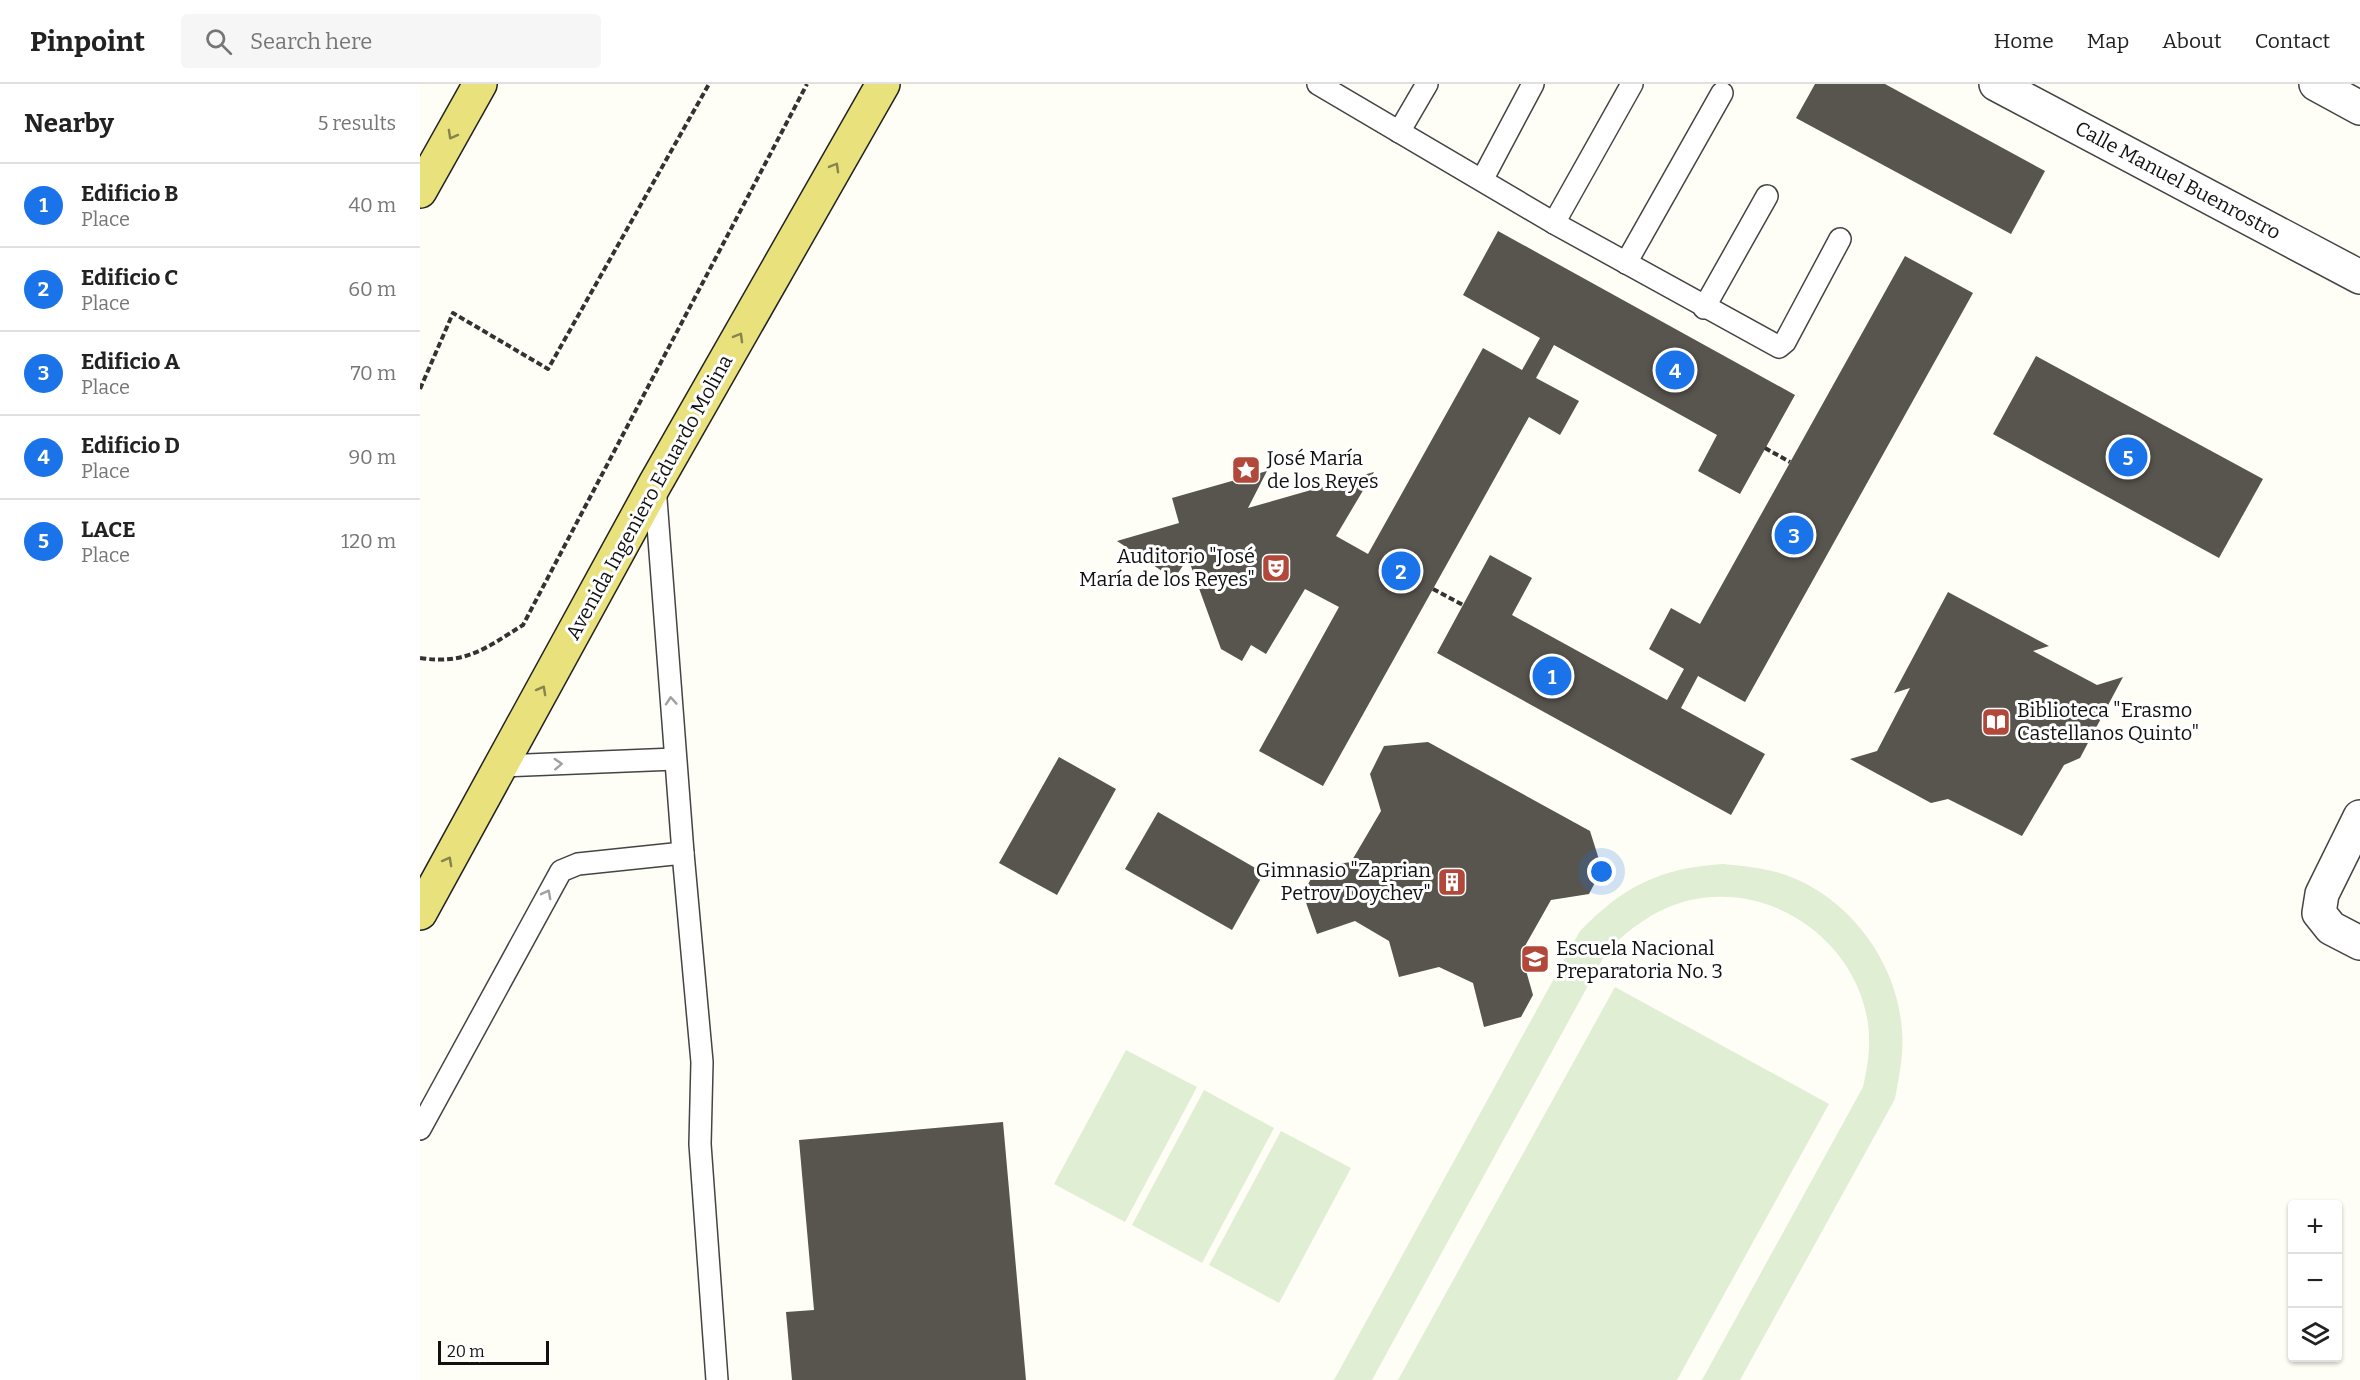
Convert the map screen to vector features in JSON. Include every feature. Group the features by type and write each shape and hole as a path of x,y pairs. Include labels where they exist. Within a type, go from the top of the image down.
{"main road":[{"path":"420,191 480,84"},
{"name":"Avenida Ingeniero Eduardo Molina","path":"420,913 655,484 883,84"}],"street":[{"name":"Calle Manuel Buenrostro","path":"1996,84 2360,277"},
{"path":"2316,84 2360,108"},
{"path":"2360,817 2322,894 2319,913 2331,928 2360,943"}],"lane":[{"path":"1399,132 1427,84"},
{"path":"1482,180 1533,84"},
{"path":"1554,223 1632,84"},
{"path":"1326,86 1399,132 1554,223 1704,308 1782,346 1840,239"},
{"path":"1626,262 1722,93"},
{"path":"1704,308 1767,196"},
{"path":"655,484 675,759 701,1053 700,1144 717,1380"},
{"path":"500,766 675,759"},
{"path":"420,1129 556,878 568,866 683,854"}],"path":[{"path":"420,389 453,313 548,369 709,84"},
{"path":"420,658 445,662 480,652 523,625 807,84"},
{"path":"1765,448 1790,462"},
{"path":"1433,589 1463,605"}],"green space":[{"path":"1723,864 1763,869 1786,875 1831,900 1850,917 1866,936 1891,981 1902,1031 1901,1065 1895,1099 1740,1380 1702,1380 1863,1087 1868,1060 1869,1033 1863,1002 1851,974 1834,949 1812,928 1786,912 1758,902 1727,897 1696,899 1659,911 1637,925 1607,951 1372,1380 1334,1380 1580,931 1612,902 1644,882 1680,870"},
{"path":"1615,987 1829,1104 1677,1380 1398,1380"},
{"path":"1126,1050 1197,1087 1125,1222 1054,1184"},
{"path":"1204,1090 1274,1128 1202,1263 1132,1225"},
{"path":"1281,1131 1351,1168 1279,1303 1209,1265"}],"building":[{"path":"1815,84 1885,84 2045,171 2011,234 1796,118"},
{"path":"1498,231 1795,395 1740,494 1698,471 1717,435 1554,345 1536,378 1579,401 1560,435 1529,417 1323,786 1259,751 1339,607 1305,589 1266,654 1251,645 1242,661 1221,649 1188,558 1174,579 1117,541 1179,523 1172,498 1267,471 1248,508 1374,472 1336,536 1368,554 1483,348 1522,370 1540,338 1463,295"},
{"path":"1905,256 1973,293 1745,702 1698,676 1681,708 1765,754 1731,815 1437,653 1490,555 1532,578 1512,615 1667,700 1684,669 1649,649 1671,608 1700,624"},
{"path":"2036,356 2263,479 2219,558 1993,434"},
{"name":"Biblioteca \"Erasmo Castellanos Quinto\"","path":"1948,592 2049,646 2033,651 2097,685 2123,677 2080,758 2064,765 2022,836 1948,799 1931,803 1850,759 1877,751 1910,688 1894,693"},
{"name":"Gimnasio \"Zaprian Petrov Doychev\"","path":"1428,742 1590,831 1602,869 1589,894 1551,900 1521,953 1533,995 1521,1017 1484,1027 1473,983 1439,967 1399,977 1389,941 1355,921 1317,934 1303,894 1317,867 1351,862 1381,811 1370,774 1384,746"},
{"path":"1059,757 1116,789 1057,895 999,863"},
{"path":"1158,812 1264,873 1232,930 1125,869"},
{"path":"1003,1122 1026,1380 792,1380 786,1312 814,1310 799,1140"}],"place":[{"name":"Edificio D","path":"1675,370"},
{"name":"LACE","path":"2128,457"},
{"name":"José María de los Reyes","path":"1246,470"},
{"name":"Edificio A","path":"1794,535"},
{"name":"Auditorio \"José María de los Reyes\"","path":"1276,568"},
{"name":"Edificio C","path":"1401,571"},
{"name":"Edificio B","path":"1552,676"},
{"name":"Biblioteca \"Erasmo Castellanos Quinto\"","path":"1996,722"},
{"name":"Gimnasio \"Zaprian Petrov Doychev\"","path":"1452,882"},
{"name":"Escuela Nacional Preparatoria No. 3","path":"1535,959"}]}
